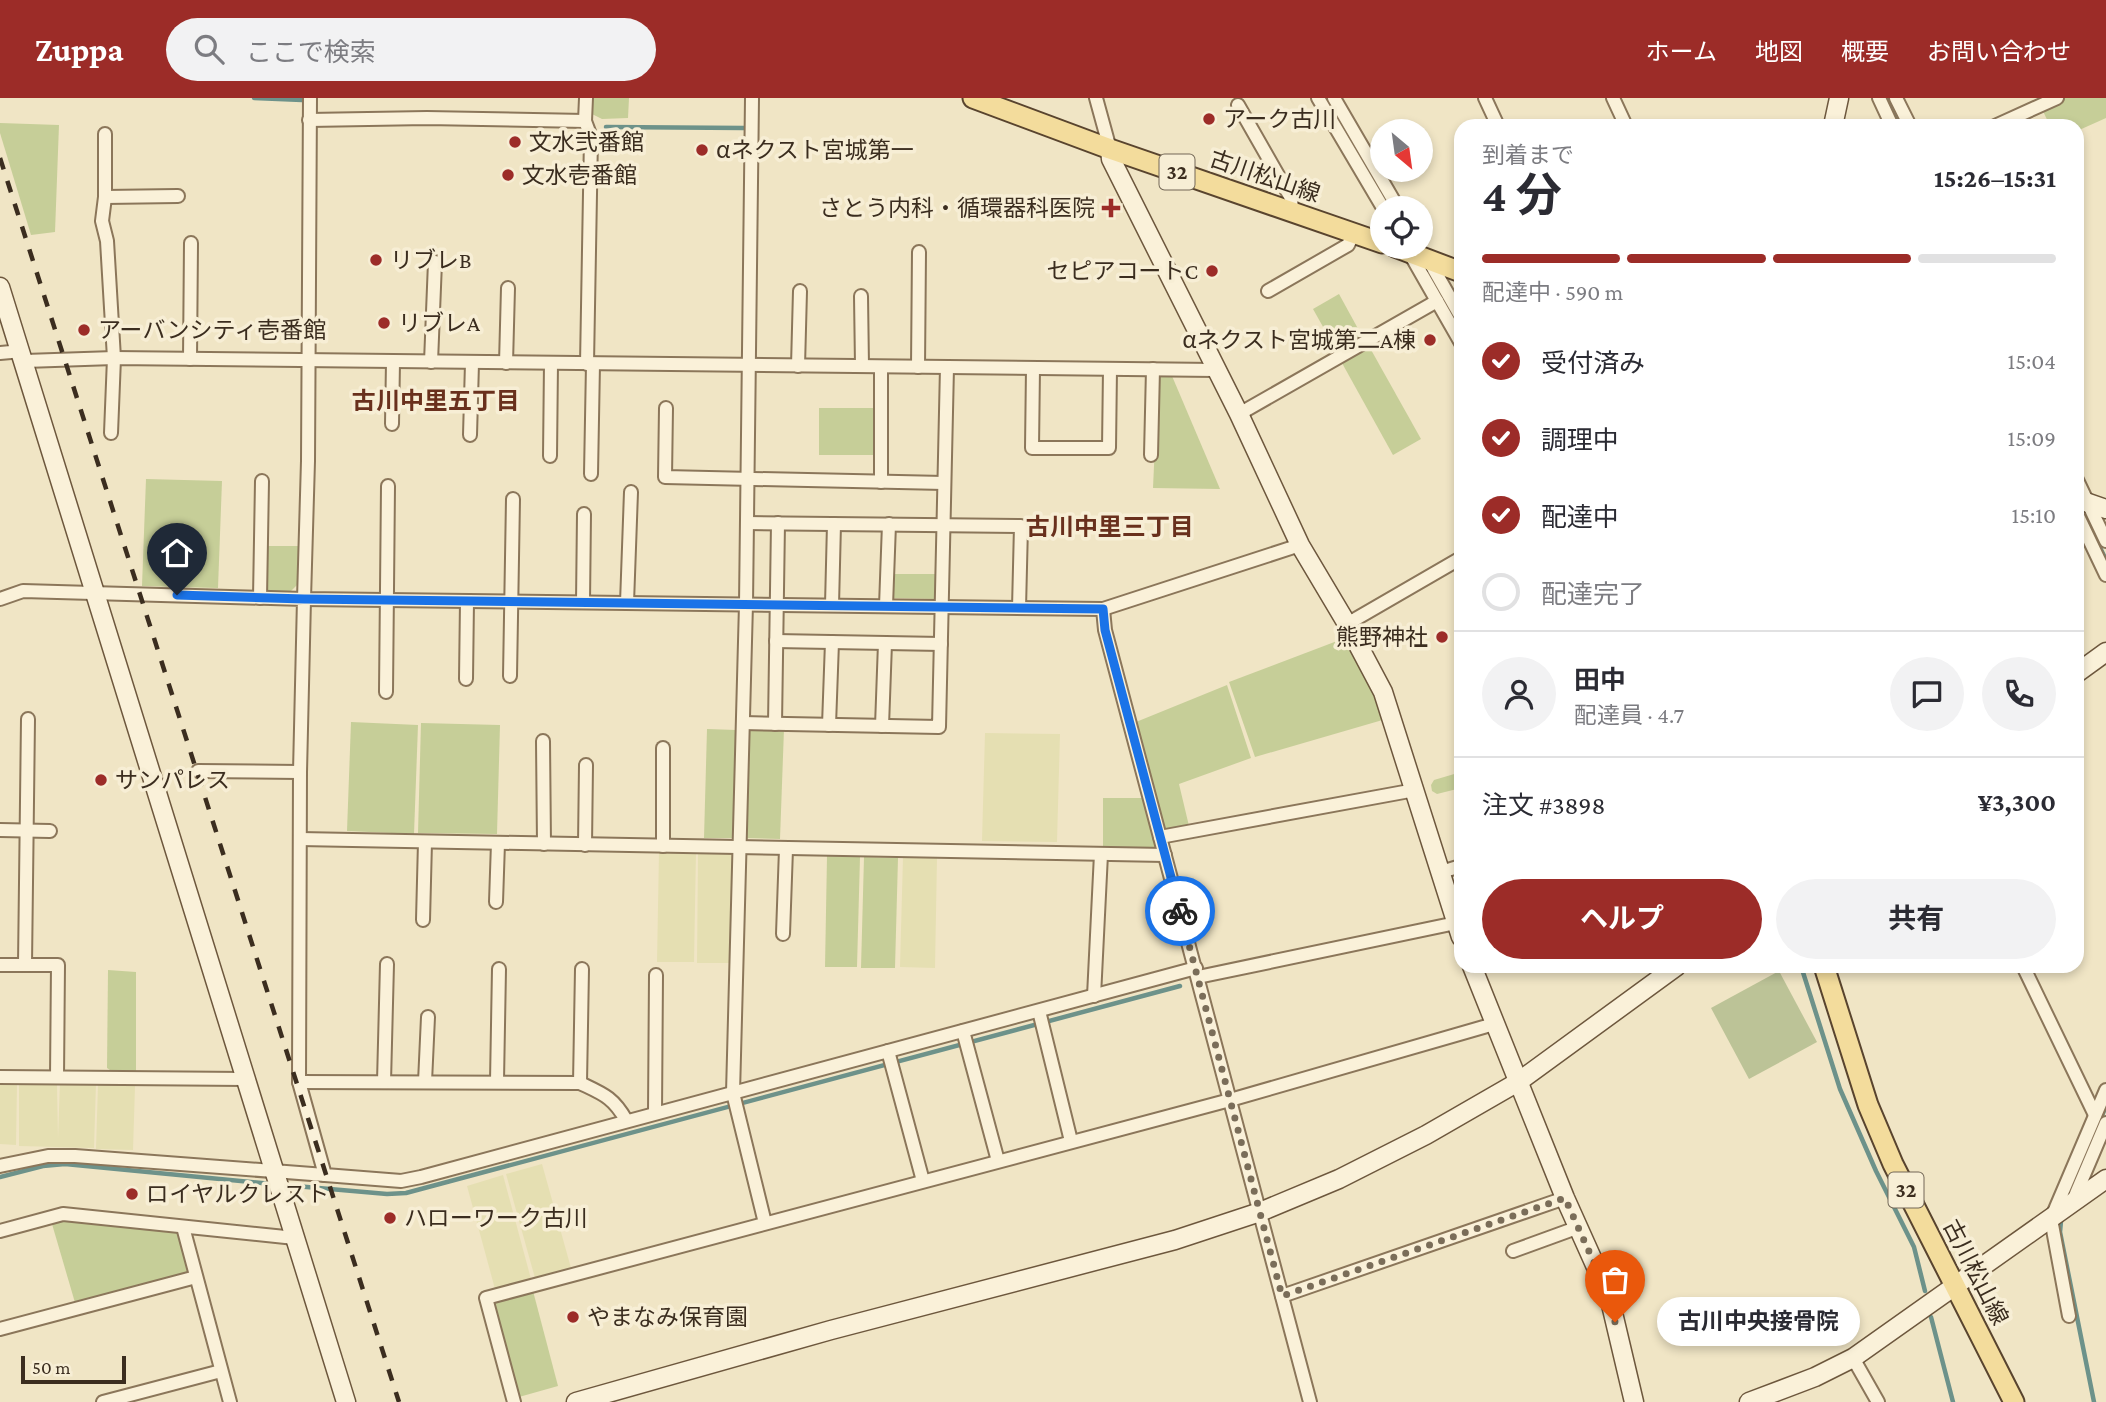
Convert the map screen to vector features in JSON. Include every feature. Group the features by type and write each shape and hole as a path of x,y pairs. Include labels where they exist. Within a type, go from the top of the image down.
{"main road":[{"name":"古川松山線","path":"973,98 1110,149 1370,239"},
{"path":"1431,259 1454,269"},
{"name":"古川松山線","path":"1826,973 1868,1105 1893,1164 2014,1402"}],"street":[{"path":"310,98 308,461 300,772 299,1082 325,1175"},
{"path":"586,98 585,121 591,137 591,474"},
{"path":"752,98 746,604 735,1100 765,1223"},
{"path":"1096,98 1111,159 1300,545 1348,624 1383,692 1454,914"},
{"path":"1318,98 1376,196"},
{"path":"1334,98 1391,196"},
{"path":"1485,98 1495,119"},
{"path":"1613,98 1623,119"},
{"path":"1834,119 1839,98"},
{"path":"1879,98 1889,119"},
{"path":"1896,98 1906,119"},
{"path":"2011,119 2057,98"},
{"path":"1238,105 1291,198 1292,211"},
{"path":"309,120 463,118 585,121"},
{"path":"105,134 105,197 102,221 107,241 114,358 111,433"},
{"path":"105,197 178,196"},
{"path":"1268,291 1348,245 1354,233"},
{"path":"190,359 191,243"},
{"path":"918,367 919,252"},
{"path":"1416,259 1437,301 1454,319"},
{"path":"1417,259 1454,317"},
{"path":"431,362 435,262"},
{"path":"0,287 346,1402"},
{"path":"506,363 508,288"},
{"path":"798,366 800,291"},
{"path":"861,296 862,366"},
{"path":"1238,414 1437,301"},
{"path":"0,352 23,356 308,361 1216,370"},
{"path":"392,424 393,362"},
{"path":"470,435 472,363"},
{"path":"550,456 551,363"},
{"path":"881,367 881,482"},
{"path":"743,723 939,727 947,367"},
{"path":"1033,368 1032,447 1097,448 1110,448 1110,369"},
{"path":"1151,455 1153,369"},
{"path":"666,408 665,477 944,483"},
{"path":"260,598 262,481"},
{"path":"386,692 388,486"},
{"path":"626,603 631,492"},
{"path":"510,676 513,499"},
{"path":"2084,505 2106,509"},
{"path":"2084,509 2106,541"},
{"path":"2084,513 2106,575"},
{"path":"583,602 584,514"},
{"path":"747,523 1021,526 1019,608"},
{"path":"775,724 778,523"},
{"path":"832,605 834,524"},
{"path":"886,606 888,524"},
{"path":"0,598 23,591 304,599 1103,609 1300,545"},
{"path":"1348,624 1454,562"},
{"path":"466,679 467,601"},
{"path":"1103,609 1105,630 1310,1402"},
{"path":"776,641 941,644"},
{"path":"829,725 832,642"},
{"path":"882,726 885,643"},
{"path":"2084,668 2106,652"},
{"path":"25,965 28,719"},
{"path":"544,741 544,844"},
{"path":"663,748 663,846"},
{"path":"585,845 586,765"},
{"path":"198,771 300,772"},
{"path":"1160,837 1415,790"},
{"path":"0,831 50,831"},
{"path":"300,839 1165,855"},
{"path":"423,920 425,842"},
{"path":"496,902 498,843"},
{"path":"783,934 786,849"},
{"path":"1094,996 1101,854"},
{"path":"1441,872 1454,868"},
{"path":"0,1166 48,1156 75,1156 276,1180 325,1175 401,1181 626,1120 735,1100 965,1040 1041,1019 1094,996 1197,973 1454,931"},
{"path":"384,1082 387,964"},
{"path":"0,965 58,965 57,1077"},
{"path":"497,1081 499,969"},
{"path":"580,1083 582,969"},
{"path":"1475,973 1565,1198 1609,1296 1634,1402"},
{"path":"576,1402 831,1330 1175,1240 1260,1212 1339,1179 1518,1082 1667,973"},
{"path":"2027,973 2101,1119"},
{"path":"655,1113 656,975"},
{"path":"425,1082 428,1017"},
{"path":"1041,1019 1071,1141"},
{"path":"514,1402 486,1298 1230,1100 1494,1024"},
{"path":"965,1040 998,1161"},
{"path":"891,1059 923,1181"},
{"path":"0,1077 244,1079"},
{"path":"299,1082 580,1083 617,1104 626,1120"},
{"path":"2072,1203 2101,1119 2106,1090"},
{"path":"2069,1316 2051,1219 2101,1119"},
{"path":"1749,1402 1815,1377 1853,1358 2106,1179"},
{"path":"1282,1296 1565,1198"},
{"path":"0,1231 62,1214 295,1238"},
{"path":"183,1227 230,1402"},
{"path":"1513,1251 1579,1227"},
{"path":"0,1329 196,1277"},
{"path":"1853,1358 1878,1402"},
{"path":"103,1402 221,1371"}],"shaded area":[{"path":"985,733 1060,734 1057,842 982,841"},
{"path":"659,851 696,852 694,962 657,962"},
{"path":"698,853 735,853 734,963 697,963"},
{"path":"903,857 937,858 935,968 900,967"},
{"path":"60,1082 96,1083 94,1148 19,1146 19,1084 57,1084 58,1139"},
{"path":"0,1084 17,1084 16,1145 0,1144"},
{"path":"98,1084 135,1086 133,1150 96,1149"},
{"path":"542,1164 571,1268 535,1278 506,1174"},
{"path":"503,1175 531,1279 495,1289 467,1186"}],"green space":[{"path":"591,98 629,98 628,118 602,119 590,113"},
{"path":"2065,98 2106,98 2106,118 2084,128 2084,119 2047,119 2042,109"},
{"path":"0,123 59,125 55,232 31,235 0,133"},
{"path":"1339,294 1362,336 1336,350 1313,309"},
{"path":"1370,348 1421,439 1393,455 1342,363"},
{"path":"1172,376 1220,489 1153,488 1158,377"},
{"path":"819,408 875,408 875,455 819,455"},
{"path":"146,479 222,481 218,588 142,586"},
{"path":"265,546 300,546 299,583 291,591 264,591"},
{"path":"893,574 935,574 935,599 893,598"},
{"path":"1345,638 1371,681 1386,719 1255,757 1229,682"},
{"path":"1227,685 1251,758 1179,784 1189,826 1162,832 1136,722"},
{"path":"351,722 418,725 414,834 347,831"},
{"path":"421,723 500,725 497,834 418,833"},
{"path":"748,728 784,729 780,839 745,838"},
{"path":"707,729 736,730 733,838 704,838"},
{"path":"1454,774 1454,790 1437,794 1432,791 1434,780"},
{"path":"1103,798 1144,798 1158,842 1156,848 1103,847"},
{"path":"827,856 860,857 857,967 825,967"},
{"path":"864,857 898,858 895,968 861,968"},
{"path":"108,970 136,972 136,1073 113,1072 107,1068"},
{"path":"1775,973 1780,973 1817,1042 1749,1079 1711,1008"},
{"path":"60,1220 177,1229 190,1274 76,1306 52,1224"},
{"path":"533,1291 558,1386 519,1397 494,1301"}],"waterway":[{"path":"254,98 302,100"},
{"path":"1326,98 1384,196"},
{"path":"1887,98 1897,119"},
{"path":"606,127 744,128"},
{"path":"1430,276 1438,289"},
{"path":"2091,529 2106,560"},
{"path":"1803,973 1840,1089 1876,1171 1914,1247 1925,1291"},
{"path":"284,1185 387,1194 406,1193 1180,986"},
{"path":"2069,1194 2106,1106"},
{"path":"0,1177 43,1166 65,1164 272,1184"},
{"path":"2061,1221 2060,1232 2094,1402"},
{"path":"1931,1317 1953,1402"}],"railway":[{"path":"0,158 399,1402"}],"way so far":[{"path":"1180,911 1282,1296 1565,1198 1597,1266 1609,1296 1615,1322"}],"place":[{"name":"アーク古川","path":"1209,119"},
{"name":"文水弐番館","path":"515,142"},
{"name":"αネクスト宮城第一","path":"702,150"},
{"name":"文水壱番館","path":"508,175"},
{"name":"さとう内科・循環器科医院","path":"1111,208"},
{"name":"リブレB","path":"376,260"},
{"name":"セピアコートC","path":"1212,271"},
{"name":"リブレA","path":"384,323"},
{"name":"アーバンシティ壱番館","path":"84,330"},
{"name":"αネクスト宮城第二A棟","path":"1430,340"},
{"name":"熊野神社","path":"1442,637"},
{"name":"サンパレス","path":"101,780"},
{"name":"ロイヤルクレスト","path":"132,1194"},
{"name":"ハローワーク古川","path":"390,1218"},
{"name":"やまなみ保育園","path":"573,1317"},
{"name":"古川中央接骨院","path":"1615,1322"}],"district":[{"name":"古川中里五丁目","path":"436,401"},
{"name":"古川中里三丁目","path":"1110,527"}],"route":[{"path":"177,595 1103,609 1105,630 1180,911"}]}
